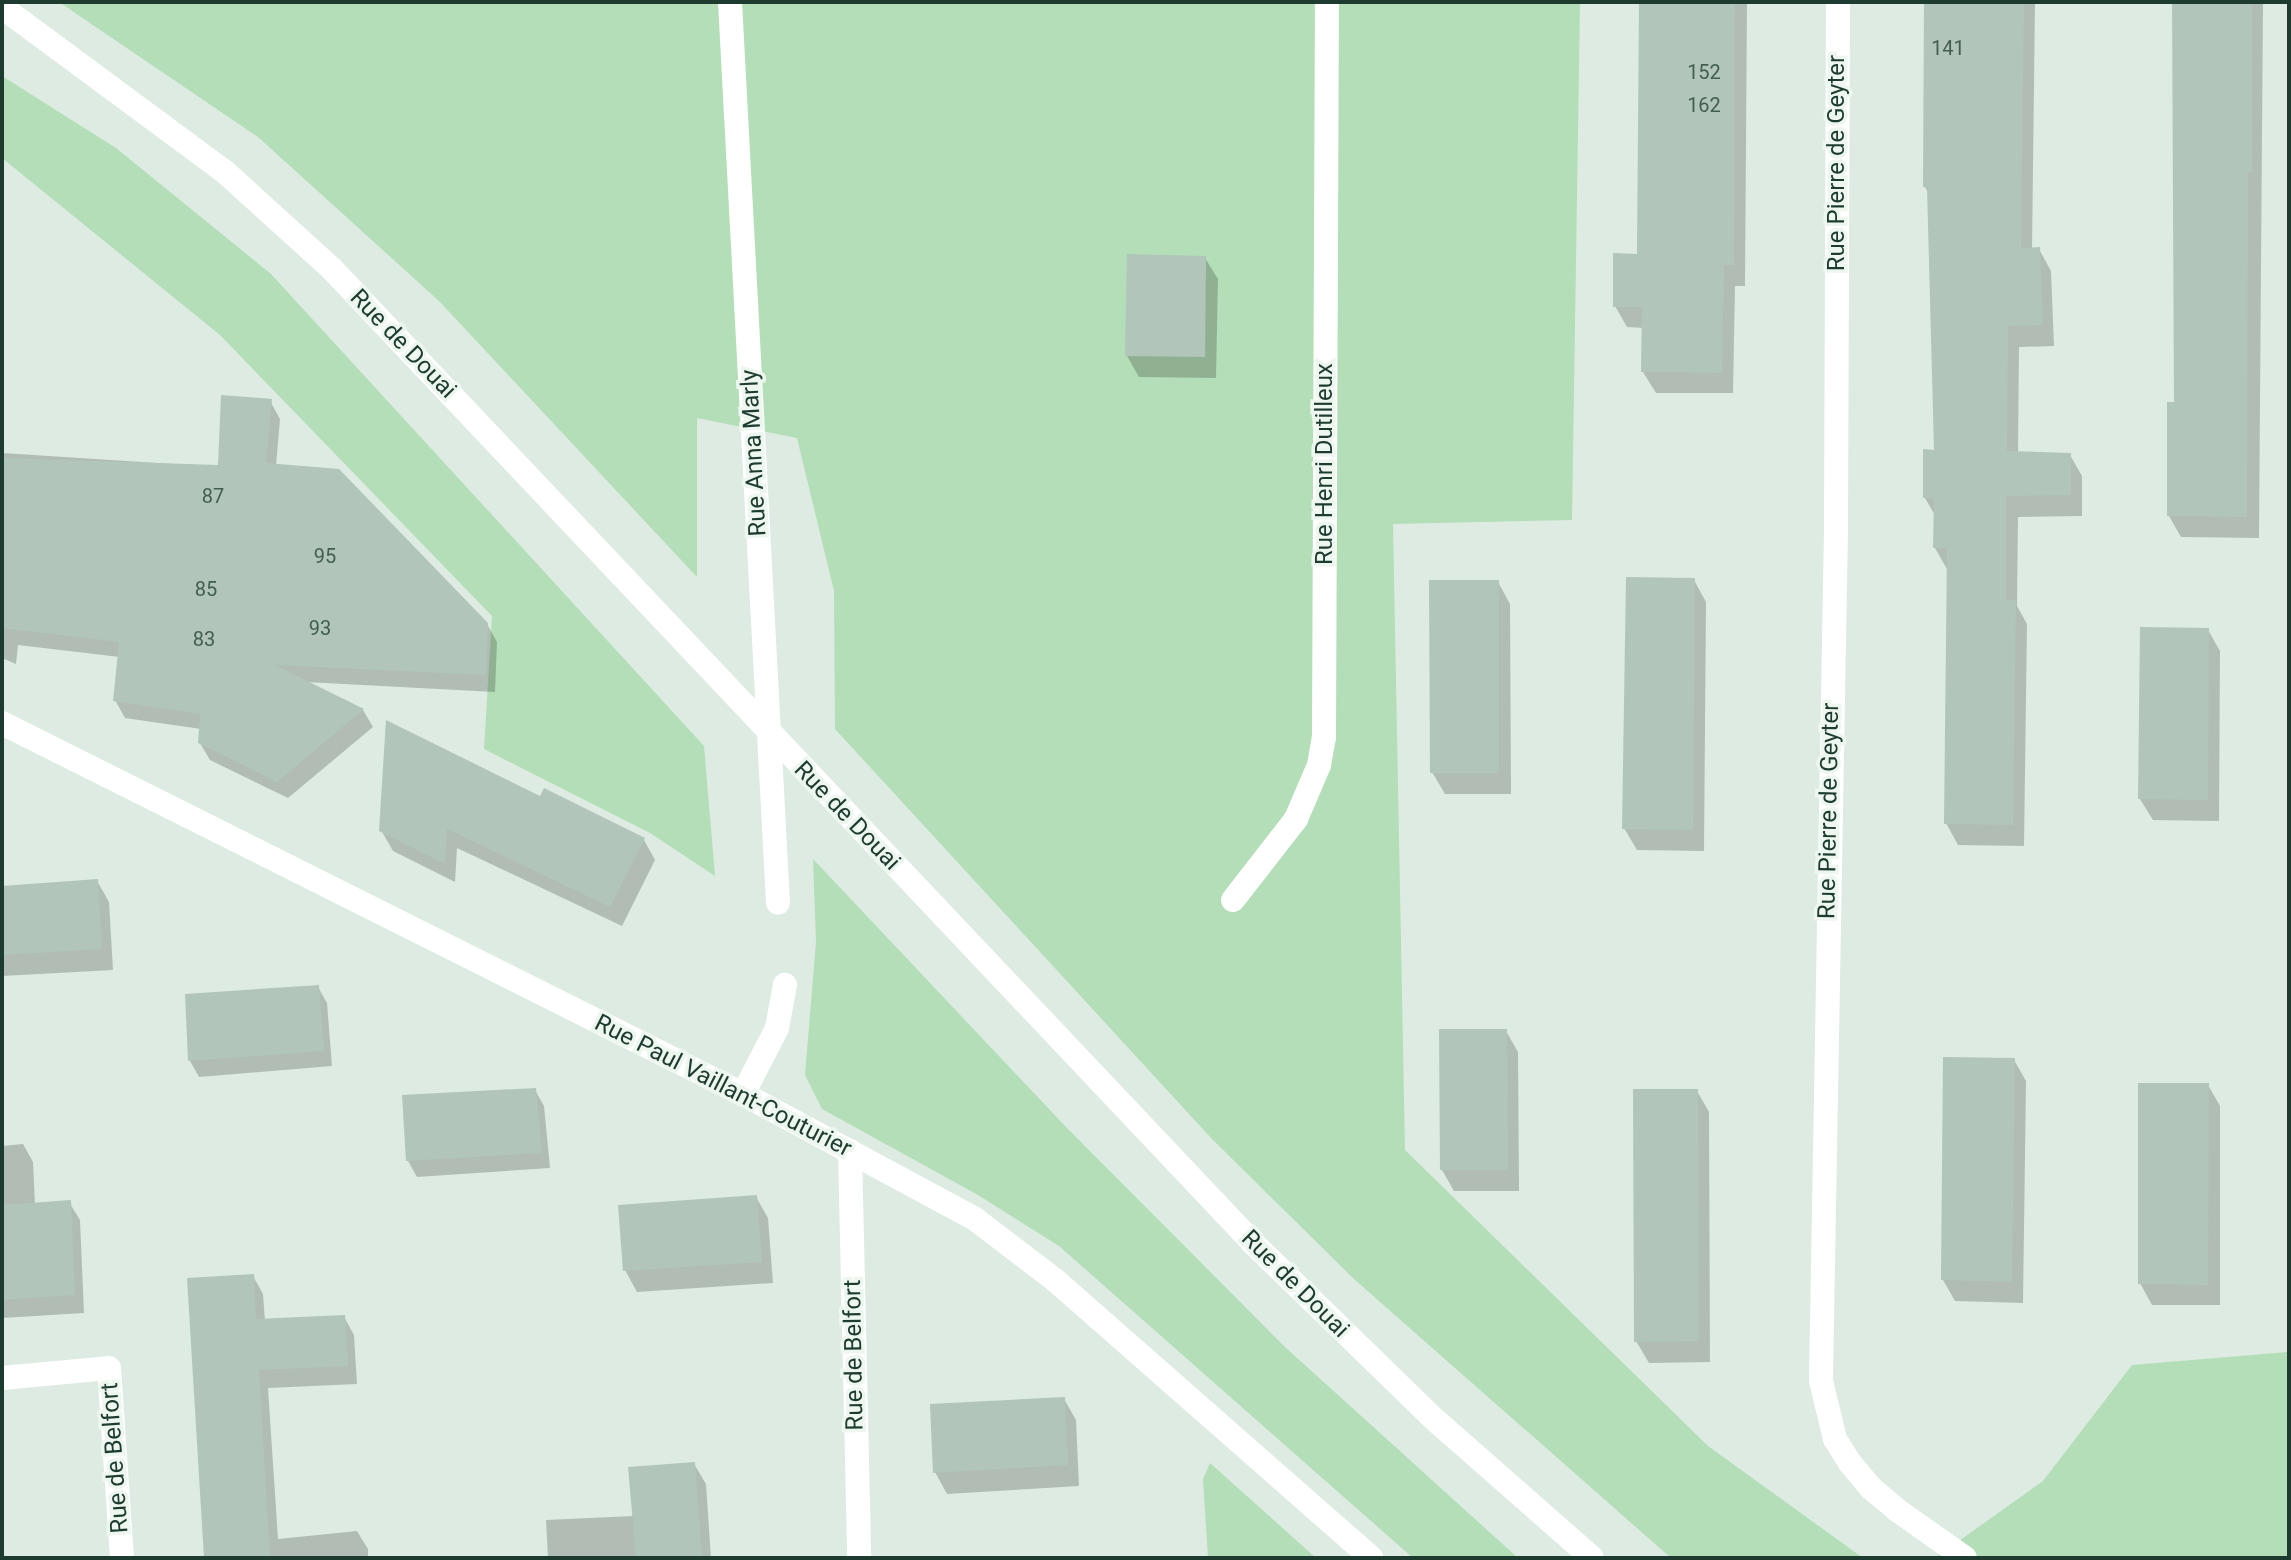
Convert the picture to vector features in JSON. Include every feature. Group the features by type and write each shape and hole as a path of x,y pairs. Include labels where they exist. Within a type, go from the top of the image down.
{"street":[{"name":"Rue Anna Marly","path":"730,2 778,903"},
{"name":"Rue Henri Dutilleux","path":"1233,900 1296,819 1319,765 1324,738 1327,2"},
{"name":"Rue Pierre de Geyter","path":"1838,2 1836,528 1821,1381 1835,1439 1850,1463 1871,1488 1897,1510 1965,1558"},
{"name":"Rue de Douai","path":"2,7 224,171 332,269 687,648 1309,1300 1434,1419 1592,1558"},
{"name":"Rue de Douai","path":"2,26 100,79"},
{"name":"Rue Paul Vaillant-Couturier","path":"2,723 743,1094 975,1219 1021,1252 1371,1558"},
{"path":"743,1094 777,1028 785,985"},
{"name":"Rue de Belfort","path":"850,1151 859,1558"},
{"name":"Rue de Belfort","path":"2,1378 109,1368 122,1558"}],"green space":[{"path":"59,2 1580,2 1572,520 1393,524 1405,1150 1708,1446 1863,1558 1671,1558 1354,1279 1212,1139 835,729 834,591 797,438 697,418 697,577 439,301 258,137"},
{"path":"2,76 116,148 271,274 704,746 715,876 650,833 484,749 492,616 220,335 2,158"},
{"path":"813,859 1065,1126 1285,1347 1518,1558 1413,1558 1059,1246 978,1195 822,1109 805,1075 816,942"},
{"path":"2289,1352 2289,1558 1935,1558 2043,1481 2132,1365"},
{"path":"1210,1463 1316,1558 1208,1558 1203,1479"}],"building":[{"path":"1639,2 1735,2 1734,265 1724,265 1722,373 1641,372 1642,307 1613,307 1613,253 1637,254"},
{"path":"1924,2 2024,2 2021,248 2040,247 2043,325 2008,326 2007,451 2071,453 2071,495 2006,496 2006,600 2016,600 2013,825 1944,824 1947,548 1933,548 1934,498 1923,498 1923,449 1934,450 1927,187 1923,187"},
{"path":"2172,2 2252,2 2247,517 2167,516 2167,402 2174,402"},
{"path":"1127,254 1206,256 1205,357 1125,356"},
{"path":"221,395 272,399 266,463 339,469 488,623 486,675 275,665 364,709 277,782 198,743 200,714 113,701 119,642 2,628 2,458 218,465"},
{"path":"1626,577 1695,578 1693,830 1622,829"},
{"path":"1429,580 1499,580 1499,773 1430,773"},
{"path":"2140,627 2209,628 2208,800 2138,799"},
{"path":"386,720 540,796 544,788 645,838 610,907 447,829 445,864 379,831"},
{"path":"98,879 102,949 2,955 2,886"},
{"path":"319,985 324,1051 188,1061 185,994"},
{"path":"1439,1029 1507,1029 1508,1170 1440,1170"},
{"path":"1943,1057 2015,1058 2012,1282 1941,1280"},
{"path":"2138,1083 2209,1083 2208,1285 2138,1284"},
{"path":"536,1088 542,1153 406,1161 402,1095"},
{"path":"1633,1089 1698,1089 1699,1341 1634,1342"},
{"path":"757,1195 762,1262 623,1271 618,1205"},
{"path":"71,1200 75,1295 2,1300 2,1205"},
{"path":"254,1274 256,1319 345,1315 348,1366 259,1370 270,1558 204,1558 187,1278"},
{"path":"1065,1397 1068,1465 933,1473 930,1404"},
{"path":"695,1462 702,1558 636,1558 628,1467"}]}
